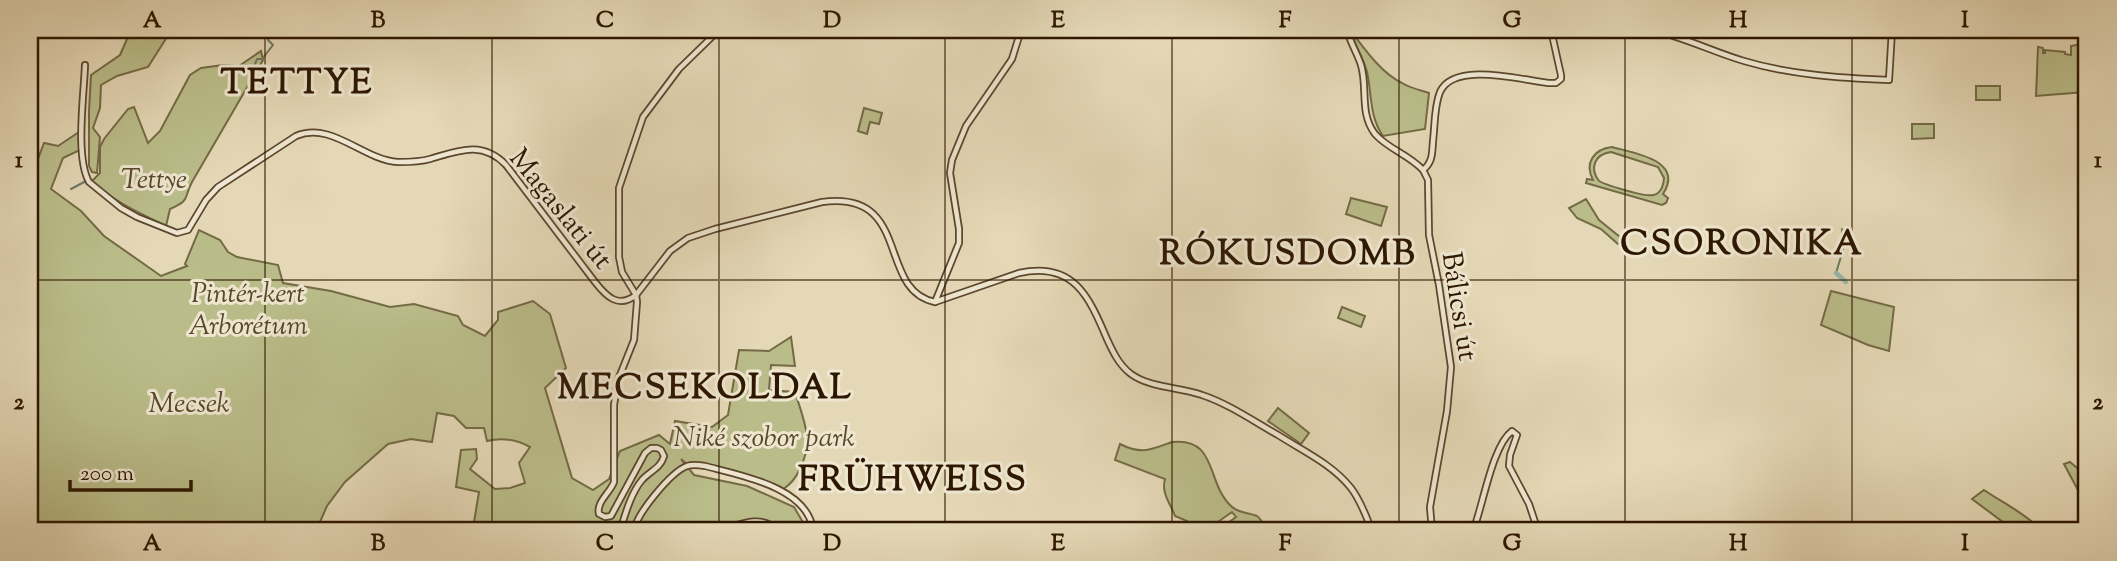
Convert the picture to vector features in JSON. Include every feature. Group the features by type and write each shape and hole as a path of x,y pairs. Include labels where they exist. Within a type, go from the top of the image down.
{"street":[{"path":"620,531 642,480 661,465 664,459 663,453 657,448 651,448 645,453 611,516 598,514 599,506 614,482 614,405 618,380 634,340 637,302 636,295 622,272 619,257 619,188 643,117 679,69 719,30"},
{"path":"935,303 959,243 950,173 952,160 966,126 1012,59 1021,30"},
{"path":"1347,30 1362,69 1367,120 1380,139 1408,155 1423,170"},
{"name":"Bálicsi út","path":"1432,531 1430,507 1447,411 1451,367 1429,235 1428,180 1423,170 1431,160 1436,113 1443,88 1467,75 1482,73 1554,83 1561,79 1551,30"},
{"path":"1652,30 1746,62 1782,70 1821,76 1889,79 1892,30"},
{"name":"Magaslati út","path":"85,65 82,153 86,177 125,211 170,231 183,233 206,200 225,181 290,139 305,133 315,132 331,136 396,162 419,162 449,152 484,151 506,165 607,297 616,302 629,300 636,295"},
{"path":"636,295 670,251 688,239 715,229 822,202 837,201 858,205 876,218 886,232 910,288 918,296 935,303 1019,273 1054,273 1074,283 1086,295 1115,357 1127,371 1143,381 1201,394 1220,402 1315,457 1335,471 1350,487 1361,502 1372,531"},
{"path":"1473,531 1497,453 1513,431 1517,435 1509,466 1529,504 1538,531"},
{"path":"634,531 638,518 655,495 681,470 691,465 705,466 768,484 796,501 811,519 813,531"},
{"path":"718,531 758,520 770,524 778,531"}],"green space":[{"path":"131,30 169,30 148,67 117,76 101,85 100,108 93,128 100,137 97,173 92,172 89,166 91,75 120,55"},
{"path":"1350,30 1373,60 1387,73 1405,85 1429,93 1425,129 1383,136 1373,113 1365,67"},
{"path":"2087,43 2087,85 2083,87 2085,92 2036,96 2038,47 2043,48 2043,53 2045,50 2071,55 2071,46"},
{"name":"Tettye","path":"261,51 263,60 192,182 186,198 170,209 166,226 118,201 92,181 100,173 100,147 104,139 128,109 134,107 148,143 160,131 190,75 201,68 239,66"},
{"path":"1976,86 2000,86 2000,100 1976,100"},
{"path":"864,108 882,113 879,124 870,122 867,134 858,131"},
{"path":"1912,124 1934,124 1934,138 1912,139"},
{"name":"Mecsek","path":"79,132 80,150 63,158 51,189 81,211 104,236 161,276 187,266 185,264 199,230 220,240 228,252 237,257 278,265 283,283 331,291 390,307 414,304 458,316 463,325 485,336 498,320 498,312 533,301 550,314 566,368 545,388 572,478 593,490 609,479 620,451 659,435 670,444 675,421 712,427 728,415 739,350 769,351 791,337 795,366 771,365 769,390 795,392 804,421 807,440 804,459 792,481 782,490 762,479 693,463 687,464 681,459 694,475 747,486 794,507 808,531 450,531 451,525 473,528 479,492 456,487 461,450 476,449 477,459 470,469 495,489 525,483 519,463 530,447 509,440 487,441 484,428 466,428 454,416 437,413 432,442 411,439 388,444 345,482 327,506 316,531 30,531 30,180 44,143 58,146"},
{"path":"1612,147 1643,156 1662,166 1667,173 1668,182 1663,194 1668,198 1666,203 1662,205 1586,183 1587,179 1593,180 1590,174 1592,158","holes":["1611,152 1658,167 1664,178 1663,186 1660,191 1651,195 1634,193 1602,183 1594,171 1595,162 1605,153"]},
{"path":"1351,198 1387,207 1381,226 1346,214"},
{"path":"1586,199 1599,220 1625,241 1618,244 1601,229 1577,218 1569,208"},
{"path":"1831,291 1894,307 1889,351 1821,325"},
{"path":"1342,307 1365,316 1361,327 1338,318"},
{"path":"1278,408 1309,433 1301,444 1268,421"},
{"path":"1172,442 1187,442 1197,447 1204,454 1223,496 1231,506 1240,512 1257,516 1264,524 1255,527 1257,531 1228,531 1225,525 1236,517 1232,512 1205,531 1190,531 1187,521 1175,516 1165,493 1165,479 1115,460 1120,444 1146,450"},
{"path":"2070,462 2083,473 2087,472 2087,497 2079,492 2064,464"},
{"path":"1984,490 2020,512 2039,528 2036,531 2015,531 1972,499"}],"waterway":[{"path":"256,73 252,72 257,59 262,59 273,45 268,40 271,30"},
{"path":"71,189 86,181"},
{"path":"1836,273 1843,250 1842,229"},
{"path":"1836,273 1846,282"}],"district":[{"name":"TETTYE","path":"297,81"},
{"name":"CSORONIKA","path":"1742,242"},
{"name":"RÓKUSDOMB","path":"1288,252"},
{"name":"MECSEKOLDAL","path":"705,386"},
{"name":"FRÜHWEISS","path":"913,478"}],"park label":[{"name":"Pintér-kert Arborétum","path":"248,308"},
{"name":"Niké szobor park","path":"764,436"}]}
